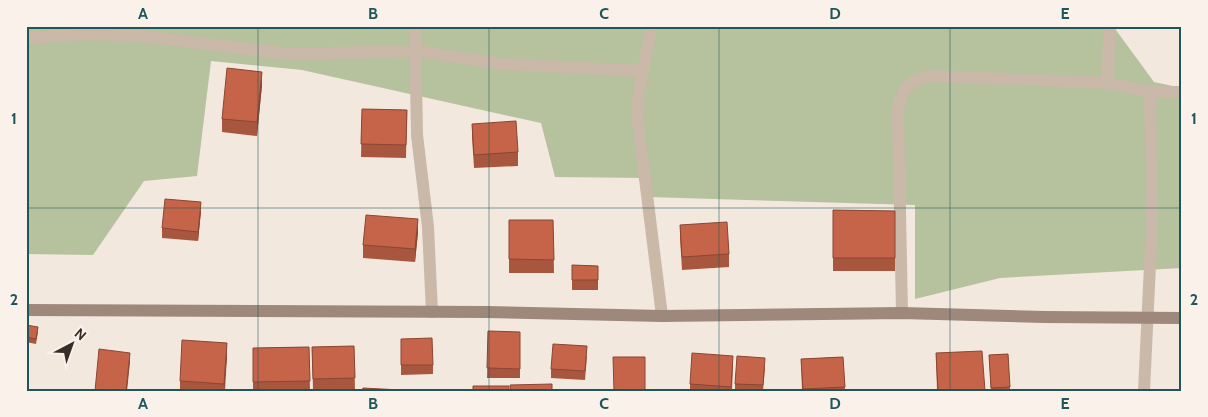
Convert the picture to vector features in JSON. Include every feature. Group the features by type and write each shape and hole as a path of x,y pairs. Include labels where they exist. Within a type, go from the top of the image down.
{"main road":[{"path":"26,310 432,312 662,316 902,313 1182,318"}],"street":[{"path":"415,26 417,135 428,227 432,312"},
{"path":"652,26 637,114 662,316"},
{"path":"1107,83 1110,26"},
{"path":"26,38 86,34 142,36 288,54 416,51 502,64 643,71"},
{"path":"902,313 898,110 901,95 906,86 915,79 932,76 1107,83 1150,92 1182,92"},
{"path":"1144,391 1152,223 1150,92"}],"green space":[{"path":"26,26 1113,26 1154,82 1182,88 1182,268 1000,278 915,299 915,205 649,197 648,178 555,177 541,123 302,70 211,61 197,176 144,181 93,255 26,254"}],"building":[{"path":"227,68 262,72 257,122 222,119"},
{"path":"362,109 407,110 406,145 361,144"},
{"path":"516,121 518,152 474,155 472,124"},
{"path":"165,199 201,202 198,232 162,228"},
{"path":"833,210 895,211 895,258 833,258"},
{"path":"366,215 418,219 415,249 363,245"},
{"path":"509,220 553,220 554,260 509,259"},
{"path":"727,222 729,254 682,257 680,225"},
{"path":"572,265 598,266 598,280 572,280"},
{"path":"26,325 38,327 36,339 26,337"},
{"path":"488,331 520,332 520,369 487,368"},
{"path":"432,338 433,365 401,365 401,339"},
{"path":"182,340 227,343 224,384 180,381"},
{"path":"553,344 587,346 585,371 551,369"},
{"path":"354,346 355,378 313,379 312,347"},
{"path":"309,347 310,381 253,382 253,348"},
{"path":"99,349 130,353 126,391 95,391"},
{"path":"982,351 985,391 938,391 936,353"},
{"path":"692,353 733,356 731,387 690,384"},
{"path":"1008,354 1010,387 991,388 989,355"},
{"path":"737,356 765,358 763,385 735,384"},
{"path":"613,357 645,357 645,391 614,391"},
{"path":"843,357 845,387 803,389 801,359"},
{"path":"552,384 552,391 511,391 510,385"},
{"path":"473,386 509,386 509,391 473,391"},
{"path":"363,388 401,390 401,391 362,391"}]}
